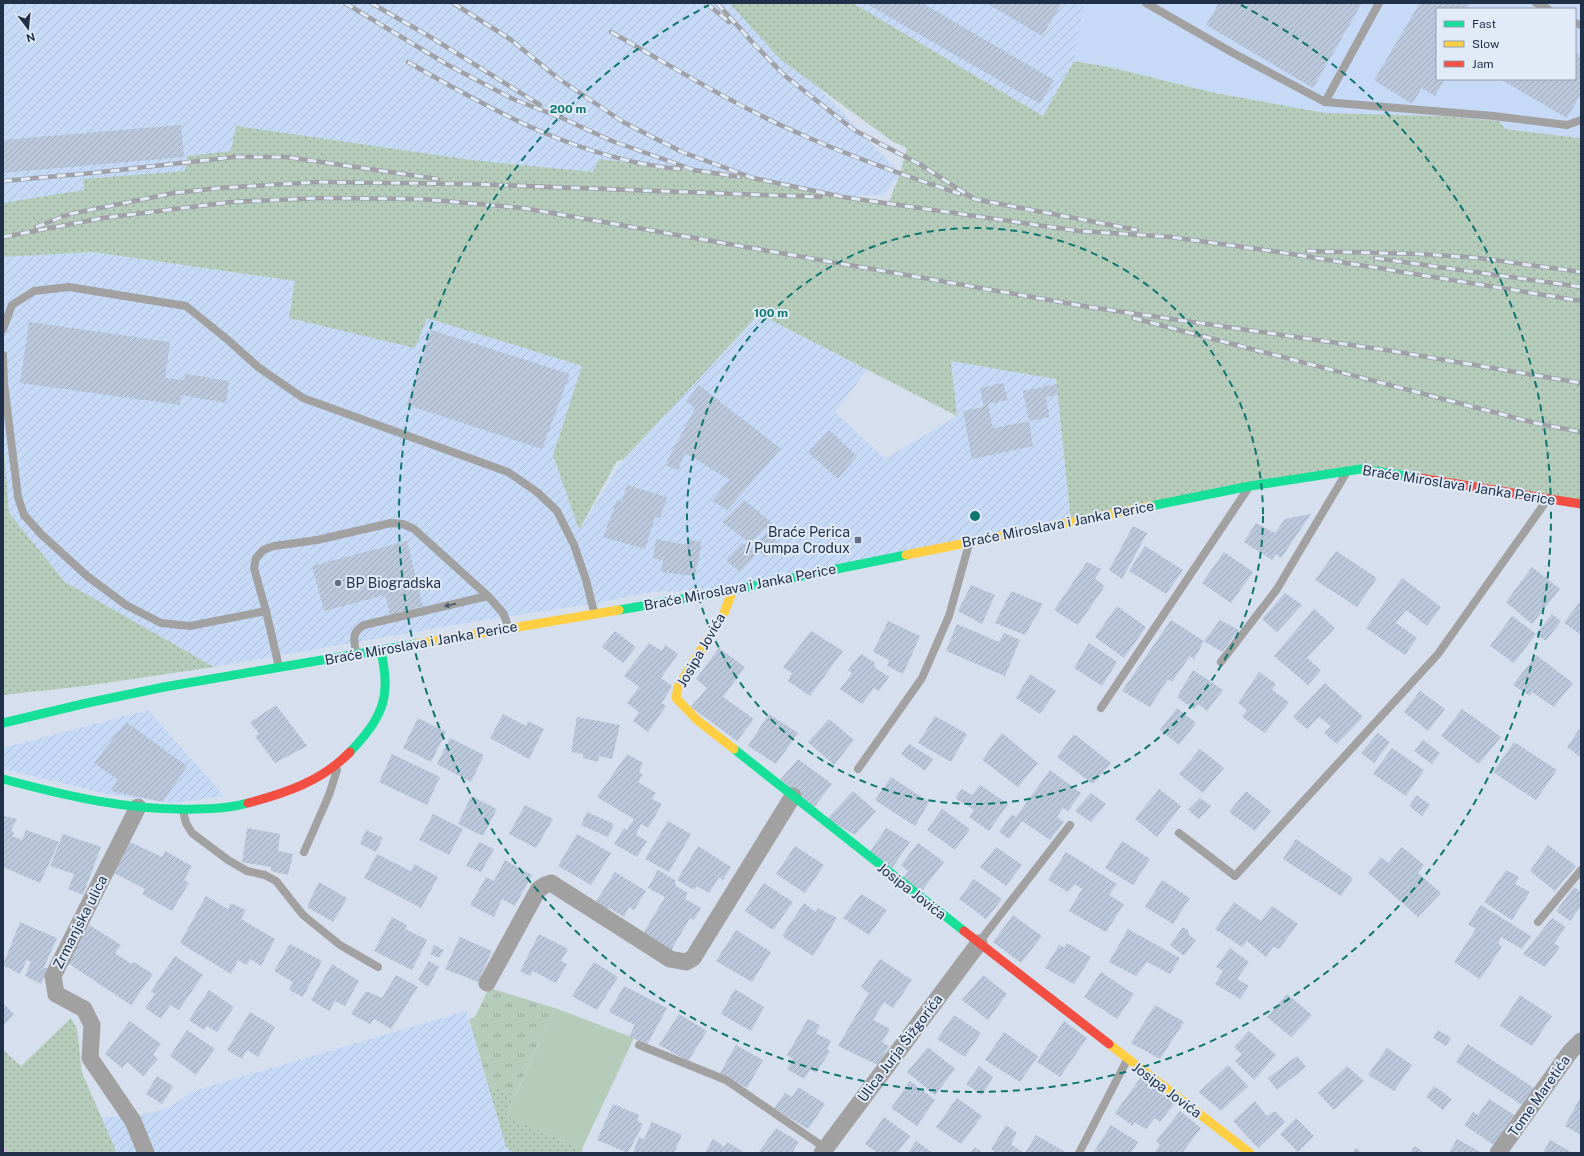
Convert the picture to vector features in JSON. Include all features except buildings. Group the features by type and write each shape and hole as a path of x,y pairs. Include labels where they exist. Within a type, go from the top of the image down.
{"main road":[{"name":"Braće Miroslava i Janka Perice","path":"3,723 87,702 164,687 733,590 1250,486 1361,468 1581,504"},
{"name":"Josipa Jovića","path":"733,590 724,613 678,687 676,698 697,720 979,944 1127,1060 1250,1153"},
{"path":"3,779 83,799 138,807 183,811 204,811 263,801 292,791 318,778 340,762 363,739 376,718 384,698 385,681 381,650"},
{"name":"Braće Miroslava i Janka Perice","path":"26,708 87,702"}],"street":[{"path":"487,983 538,890 551,883 670,959 686,962 693,958 793,796"},
{"name":"Zrmanjska ulica","path":"138,807 52,976 56,994 84,1009 92,1025 90,1058 133,1121 146,1153"},
{"name":"Ulica Jurja Šižgorića","path":"823,1150 979,944"},
{"name":"Tome Maretića","path":"1498,1153 1570,1052 1581,1041"}],"lane":[{"path":"1146,3 1233,53 1325,102 1494,116 1567,125 1581,120"},
{"path":"1325,102 1379,3"},
{"path":"1536,3 1546,8"},
{"path":"3,329 12,305 34,291 69,287 186,306 228,340 258,367 303,398 508,472 537,492 557,512 574,545 586,580 594,614"},
{"path":"3,355 4,383 18,497 24,515 41,534 87,576 126,605 161,623 190,626 266,611"},
{"path":"1221,662 1277,589 1348,471"},
{"path":"1101,708 1250,486"},
{"path":"1179,833 1235,876 1438,654 1549,498"},
{"path":"279,667 254,568 256,558 263,550 274,546 317,540 391,523 403,524 414,529 488,596 503,613 509,629"},
{"path":"858,769 922,678 949,616 970,542"},
{"path":"356,654 354,636 357,629 364,625 488,596"},
{"path":"304,852 329,795 340,762"},
{"path":"183,811 186,823 192,833 228,860 247,870 265,875 276,881 303,915 340,944 378,967"},
{"path":"979,944 1070,825"},
{"path":"1538,922 1581,870"},
{"path":"639,1045 726,1080 823,1150"},
{"path":"1079,1153 1127,1060"}],"shaded area":[{"path":"3,3 739,3 900,174 884,195 3,224"},
{"path":"853,3 1084,3 1074,61 1043,116"},
{"path":"1084,3 1580,3 1581,137 1578,138 1505,129 1499,121 1441,116 1325,113 1215,93 1110,67 1074,61"},
{"path":"93,252 295,281 289,318 415,347 427,318 582,366 553,455 579,530 623,460 759,314 867,370 835,412 885,459 957,416 951,360 1056,379 1071,522 733,590 652,592 602,602 460,624 214,667 65,582 9,513 3,437 3,257"},
{"path":"148,710 224,796 173,803 107,794 3,769 3,748"},
{"path":"466,1011 506,1147 514,1153 117,1153 101,1118 151,1113 171,1107 190,1092"}],"green space":[{"path":"729,3 853,3 1043,116 1074,61 1109,67 1215,93 1325,113 1441,116 1499,121 1505,129 1578,138 1581,137 1581,504 1361,469 1071,522 1056,379 951,361 957,416 759,314 623,460 617,461 579,530 553,455 582,366 427,318 415,348 289,318 295,281 93,252 3,257 3,203 84,190 83,179 185,171 187,156 231,151 236,126 471,160 593,172 599,159 753,178 843,197 888,204 900,174 907,148 892,141 781,60"},
{"path":"3,437 9,513 65,582 214,667 85,686 3,695"},
{"path":"489,988 555,1008 515,1095 488,1085 469,1019 475,1017"},
{"path":"555,1008 634,1038 582,1149 506,1116"},
{"path":"71,1018 77,1029 82,1073 117,1153 3,1153 3,1050 21,1066"},
{"path":"488,1085 515,1095 506,1116 582,1149 581,1153 514,1153 506,1147"}],"railway":[{"path":"345,3 448,65 513,99 562,118 612,141 694,170 740,177"},
{"path":"371,3 432,38 540,105"},
{"path":"453,3 510,39 559,79 623,122 682,152 753,178 843,197 1079,231 1171,237 1279,252 1581,301"},
{"path":"706,3 729,22"},
{"path":"717,3 784,75 854,130 921,165 974,199 1137,230"},
{"path":"611,32 704,85 774,122 858,158 960,194"},
{"path":"408,62 505,115 573,144 643,164 680,169"},
{"path":"3,181 92,173 234,157 287,157 438,179"},
{"path":"36,227 70,214 174,193 220,188 317,182 471,184 821,197"},
{"path":"3,237 103,218 231,202 320,198 421,199 523,208 1089,307 1386,350 1581,383"},
{"path":"1307,251 1421,254 1479,258 1581,272"},
{"path":"1375,258 1581,287"},
{"path":"1133,318 1535,423 1581,432"}],"traffic: fast":[{"path":"1151,506 1250,486 1361,469 1414,477"},
{"path":"619,610 733,590 906,555"},
{"path":"3,723 164,687 416,644"},
{"path":"350,752 369,730 382,706 385,682 381,650"},
{"path":"734,749 964,931"},
{"path":"3,779 98,801 147,808 209,809 248,803"}],"traffic: slow":[{"path":"906,555 1151,506"},
{"path":"733,590 724,613 678,687 676,698 697,720 734,749"},
{"path":"416,644 619,610"},
{"path":"1109,1044 1250,1153"}],"traffic: jam":[{"path":"1414,477 1581,504"},
{"path":"248,803 303,785 328,771 350,752"},
{"path":"964,931 1109,1044"}],"place":[{"name":"Braće Perica / Pumpa Crodux","path":"858,540"},
{"name":"BP Biogradska","path":"338,583"}]}
